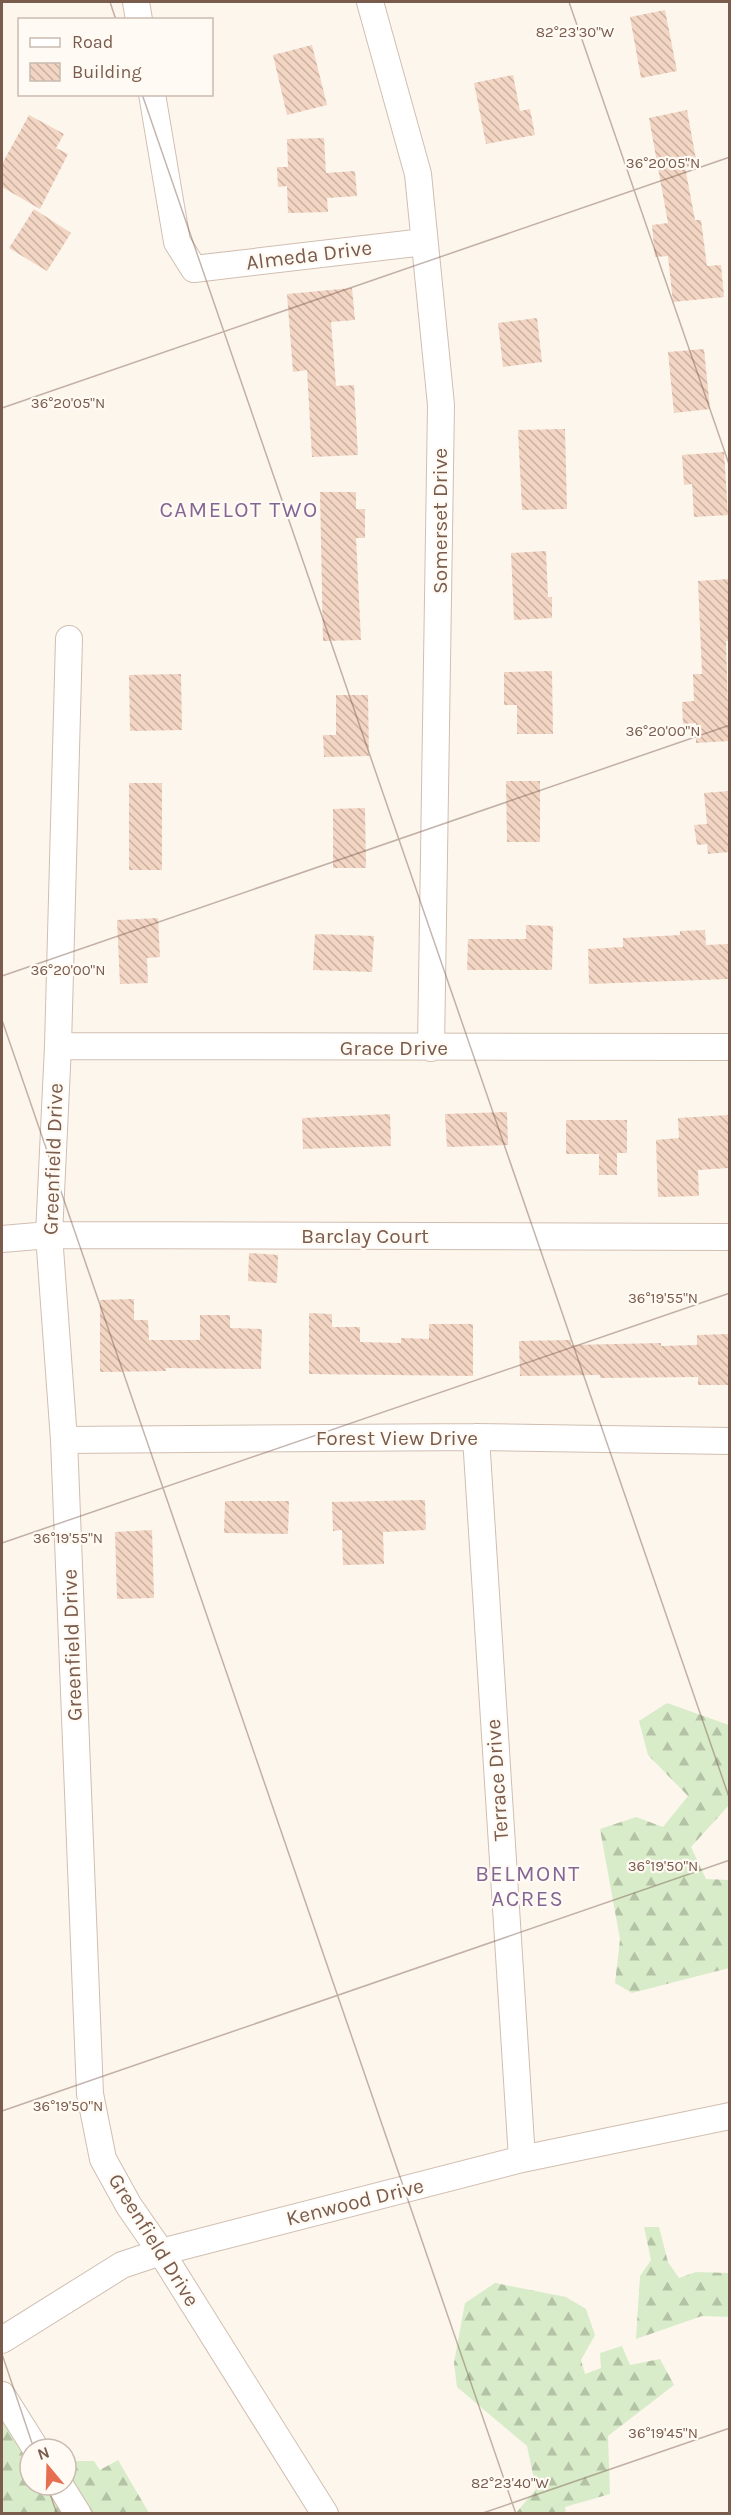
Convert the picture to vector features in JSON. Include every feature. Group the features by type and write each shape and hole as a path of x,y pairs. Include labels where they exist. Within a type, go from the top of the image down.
{"street":[{"path":"136,2 139,18"},
{"name":"Somerset Drive","path":"370,2 418,174 441,405 431,1048"},
{"name":"Almeda Drive","path":"152,96 177,242 194,269 423,242"},
{"name":"Greenfield Drive","path":"69,639 58,1046 49,1235 64,1440 90,2094 103,2159 129,2206 161,2252 325,2514"},
{"name":"Grace Drive","path":"58,1046 729,1047"},
{"name":"Barclay Court","path":"2,1239 49,1235 729,1237"},
{"name":"Forest View Drive","path":"64,1440 476,1437 729,1441"},
{"name":"Terrace Drive","path":"476,1437 522,2159"},
{"name":"Kenwood Drive","path":"2,2340 122,2265 161,2252 522,2159 729,2116"},
{"path":"2,2395 28,2437"},
{"path":"67,2497 78,2514"}],"green space":[{"path":"667,1703 729,1725 729,1805 691,1847 706,1879 729,1880 729,1968 632,1993 615,1983 620,1939 600,1829 636,1817 663,1827 688,1796 648,1755 639,1721"},
{"path":"644,2227 659,2227 668,2262 679,2278 696,2272 729,2273 729,2317 702,2316 636,2339 640,2276 651,2260"},
{"path":"495,2283 566,2297 586,2309 595,2335 581,2360 585,2374 601,2368 600,2353 622,2346 630,2365 660,2359 674,2385 608,2436 610,2494 565,2507 566,2513 516,2513 536,2489 527,2446 457,2387 454,2363 465,2303"},
{"path":"2,2416 18,2442 18,2497 53,2497 63,2513 2,2513"},
{"path":"118,2460 149,2513 93,2513 78,2489 78,2461 94,2461 100,2470"}],"building":[{"path":"665,10 677,71 641,78 630,17"},
{"path":"312,45 327,105 287,115 273,55"},
{"path":"513,75 520,111 530,109 535,135 486,144 474,83"},
{"path":"687,110 697,165 685,167 695,220 701,220 707,266 721,265 724,297 673,302 668,256 655,257 652,225 668,223 649,118"},
{"path":"29,115 64,134 56,148 68,154 40,209 2,187 2,164"},
{"path":"324,138 326,173 355,171 357,196 327,198 328,212 288,213 287,186 278,187 277,167 288,167 287,139"},
{"path":"34,209 71,233 47,271 9,248"},
{"path":"352,288 355,320 331,322 336,386 354,385 358,455 312,457 307,370 293,372 287,294"},
{"path":"537,318 542,362 503,367 498,323"},
{"path":"704,349 710,409 674,413 668,352"},
{"path":"565,429 567,509 522,510 518,430"},
{"path":"724,452 728,515 694,517 692,484 684,485 682,455"},
{"path":"320,492 356,492 356,509 365,509 365,538 356,538 361,640 323,641"},
{"path":"546,551 548,597 552,597 552,618 514,620 511,553"},
{"path":"729,579 729,641 726,641 729,741 696,743 696,723 683,724 682,702 694,701 693,674 702,674 698,581"},
{"path":"552,671 553,734 517,734 517,705 504,705 504,672"},
{"path":"181,674 182,730 130,731 129,675"},
{"path":"336,695 368,695 369,756 324,757 323,735 336,735"},
{"path":"506,781 540,781 540,842 507,842"},
{"path":"129,783 162,783 162,870 129,870"},
{"path":"729,791 729,852 708,854 707,844 697,845 694,825 707,824 704,793"},
{"path":"365,808 366,868 333,868 333,809"},
{"path":"158,918 160,957 147,958 148,983 120,984 117,920"},
{"path":"526,925 553,926 552,970 467,970 468,939 526,939"},
{"path":"705,930 706,945 729,944 729,979 589,984 588,949 623,947 623,938 680,935 680,931"},
{"path":"315,934 374,936 372,972 313,970"},
{"path":"507,1112 508,1145 447,1147 445,1114"},
{"path":"390,1114 391,1146 303,1149 302,1118"},
{"path":"729,1115 729,1168 698,1170 699,1196 658,1197 656,1140 679,1138 678,1118"},
{"path":"566,1120 627,1120 627,1153 617,1153 617,1175 599,1175 599,1154 566,1154"},
{"path":"249,1253 278,1255 277,1283 248,1281"},
{"path":"134,1299 134,1320 148,1320 149,1340 200,1340 200,1315 230,1315 230,1328 262,1329 261,1369 166,1368 166,1371 100,1372 100,1300"},
{"path":"309,1313 332,1314 332,1327 360,1327 360,1342 401,1343 401,1338 429,1339 429,1324 473,1324 473,1376 309,1374"},
{"path":"729,1334 729,1385 698,1385 698,1377 520,1376 519,1341 571,1340 571,1345 661,1343 661,1346 697,1345 697,1335"},
{"path":"425,1500 426,1530 383,1532 384,1564 343,1565 342,1530 333,1531 332,1502"},
{"path":"225,1501 289,1501 288,1534 224,1533"},
{"path":"152,1530 154,1598 117,1599 115,1532"}],"district":[{"name":"CAMELOT TWO","path":"239,510"},
{"name":"BELMONT ACRES","path":"528,1886"}]}
